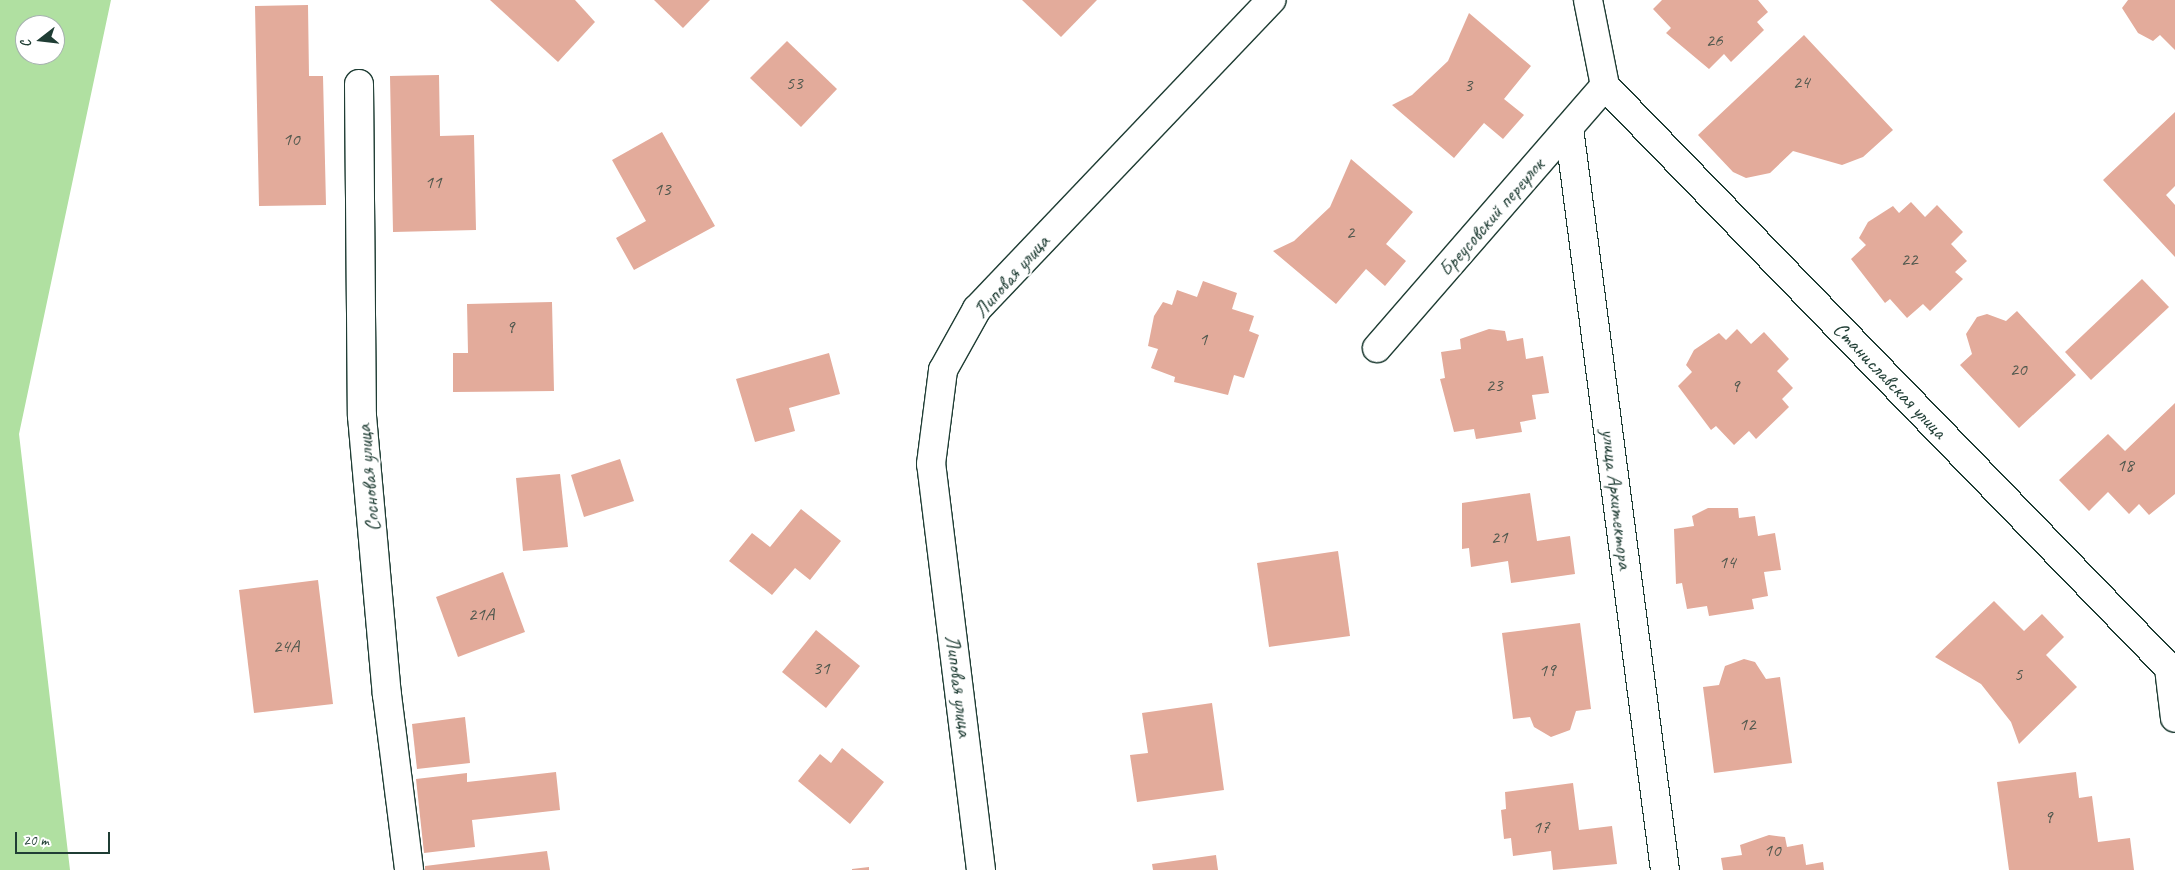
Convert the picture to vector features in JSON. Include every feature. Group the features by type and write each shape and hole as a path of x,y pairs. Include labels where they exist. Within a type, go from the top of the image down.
{"street":[{"name":"Липовая улица","path":"981,870 931,464 943,370 977,309 1271,0"},
{"path":"1588,0 1605,86"},
{"name":"Сосновая улица","path":"359,84 362,416 387,695 409,870"},
{"name":"Бреусовский переулок","path":"1377,348 1605,86"},
{"name":"Станиславская улица","path":"1605,86 2172,671"},
{"name":"улица Архитектора","path":"1569,128 1665,870"},
{"path":"2172,671 2175,718"}],"green space":[{"path":"0,0 111,0 19,434 70,870 0,870"}],"building":[{"path":"490,0 575,0 595,22 558,62"},
{"path":"654,0 710,0 683,28"},
{"path":"1022,0 1097,0 1061,37"},
{"path":"1662,0 1758,0 1768,12 1757,22 1764,30 1731,62 1724,54 1709,69 1666,33 1671,28 1653,9"},
{"path":"2128,0 2175,0 2175,50 2160,35 2153,41 2138,33 2122,8"},
{"path":"308,5 309,76 323,76 326,205 259,206 255,6"},
{"path":"1469,13 1531,66 1504,99 1524,115 1503,139 1484,123 1454,158 1392,105 1412,95 1448,61"},
{"path":"1804,35 1893,130 1863,157 1842,165 1793,151 1770,173 1746,178 1733,172 1698,135"},
{"path":"787,41 837,89 801,127 750,78"},
{"path":"439,75 440,136 474,135 476,230 393,232 390,76"},
{"path":"2175,112 2175,186 2166,195 2175,205 2175,257 2103,180"},
{"path":"662,132 715,226 634,270 616,238 646,221 612,160"},
{"path":"1351,159 1413,212 1386,244 1406,261 1385,286 1366,269 1336,304 1273,251 1294,241 1330,207"},
{"path":"1911,202 1925,217 1937,205 1963,232 1951,244 1967,261 1955,272 1963,279 1930,311 1923,304 1907,318 1890,299 1885,303 1851,259 1866,245 1859,238 1868,222 1893,206 1899,213"},
{"path":"2142,279 2169,307 2091,380 2065,352"},
{"path":"1203,281 1237,293 1232,309 1254,316 1249,331 1259,335 1244,378 1234,375 1228,395 1174,382 1175,377 1151,368 1158,349 1148,346 1154,316 1163,302 1172,305 1177,290 1197,297"},
{"path":"552,302 554,391 453,392 453,353 468,353 467,304"},
{"path":"2017,311 2076,375 2019,428 1960,365 1972,354 1966,334 1977,317 1987,314 2006,321"},
{"path":"1489,329 1505,331 1507,341 1523,338 1526,359 1543,356 1549,393 1532,395 1536,419 1520,422 1522,432 1476,439 1474,429 1454,432 1440,379 1445,378 1441,352 1461,349 1460,339"},
{"path":"1737,329 1751,344 1764,332 1789,359 1777,371 1793,388 1782,399 1789,407 1756,439 1749,431 1734,445 1716,426 1711,430 1678,386 1692,372 1686,365 1694,350 1719,333 1726,340"},
{"path":"829,353 840,394 789,408 795,431 755,442 736,379"},
{"path":"2175,403 2175,494 2149,515 2139,504 2129,514 2108,492 2089,511 2059,480 2108,434 2125,451"},
{"path":"620,459 634,501 584,517 571,475"},
{"path":"560,474 568,547 523,551 516,478"},
{"path":"1530,493 1537,541 1570,536 1575,574 1511,583 1508,561 1471,567 1469,548 1462,549 1462,503"},
{"path":"1708,508 1738,508 1739,518 1755,516 1758,536 1775,533 1781,570 1764,572 1768,596 1752,599 1754,609 1709,616 1707,606 1687,609 1682,583 1676,584 1674,529 1694,526 1692,516"},
{"path":"801,509 841,541 810,580 795,568 772,595 729,561 752,533 770,547"},
{"path":"1338,551 1350,636 1269,647 1257,563"},
{"path":"503,572 525,632 458,657 436,597"},
{"path":"318,580 333,704 254,713 239,590"},
{"path":"1994,601 2024,631 2042,614 2064,637 2046,655 2077,687 2019,744 2011,722 1981,684 1935,657"},
{"path":"1580,623 1591,709 1576,711 1570,730 1551,737 1534,727 1530,717 1513,719 1502,633"},
{"path":"816,630 860,666 826,708 782,672"},
{"path":"1744,659 1755,662 1766,679 1780,677 1792,763 1714,773 1703,687 1719,685 1725,666"},
{"path":"1212,703 1224,790 1137,802 1130,755 1148,753 1142,713"},
{"path":"465,717 470,763 417,769 412,724"},
{"path":"842,748 884,782 850,824 798,781 820,754 831,763"},
{"path":"556,772 560,810 472,820 475,847 424,853 416,779 467,773 467,782"},
{"path":"2076,772 2079,798 2092,796 2098,842 2130,838 2134,870 2009,870 1997,782"},
{"path":"1573,783 1579,830 1612,826 1617,864 1553,870 1551,851 1513,856 1511,838 1504,839 1501,810 1506,809 1505,792"},
{"path":"1769,835 1785,837 1787,847 1803,844 1806,865 1823,862 1824,870 1723,870 1721,858 1742,855 1740,845"},
{"path":"547,851 550,870 425,870 425,866"},
{"path":"1216,855 1218,870 1153,870 1152,864"},
{"path":"869,867 869,870 852,870 852,869"}]}
